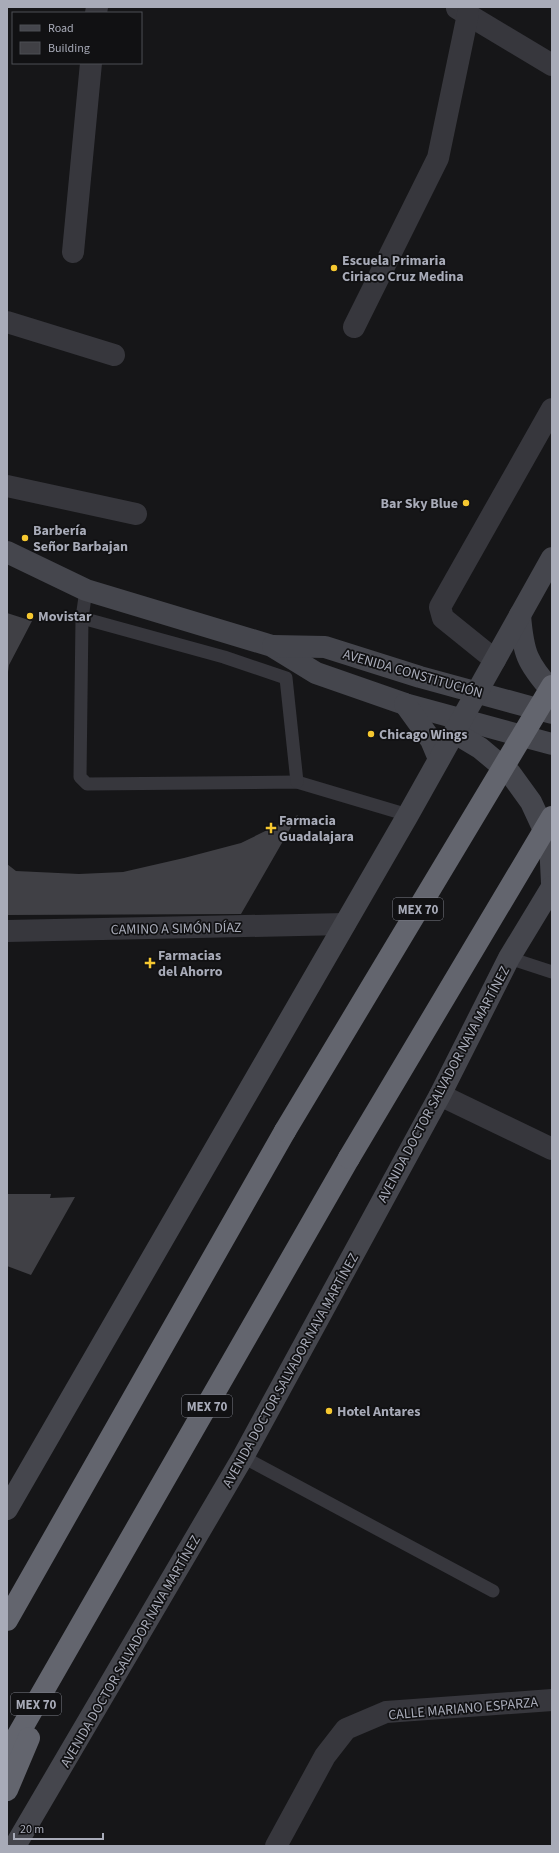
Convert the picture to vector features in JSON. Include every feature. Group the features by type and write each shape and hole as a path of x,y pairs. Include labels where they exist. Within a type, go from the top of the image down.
{"highway":[{"name":"MEX 70","path":"7,1620 285,1131 552,686"},
{"name":"MEX 70","path":"7,1754 66,1654 349,1158 552,817"},
{"path":"7,1609 30,1581"},
{"path":"7,1790 66,1654"}],"main road":[{"name":"AVENIDA CONSTITUCIÓN","path":"10,555 86,590 272,646 316,673 405,704 459,726 552,744"},
{"path":"7,1509 408,815 552,558"},
{"path":"520,615 522,644 534,670 552,692"},
{"name":"AVENIDA CONSTITUCIÓN","path":"272,646 325,647 420,677 552,713"},
{"path":"405,704 431,740 439,759"},
{"path":"459,726 480,748 510,773 531,802 550,843 552,883"},
{"name":"AVENIDA DOCTOR SALVADOR NAVA MARTÍNEZ","path":"15,1846 243,1457 440,1095 509,958 544,912 552,886"}],"street":[{"path":"354,327 438,158 462,10 552,65"},
{"path":"73,252 91,64"},
{"path":"7,322 114,355"},
{"path":"495,660 442,618 440,607 552,409"},
{"path":"7,486 136,514"},
{"name":"CAMINO A SIMÓN DÍAZ","path":"7,931 345,924"},
{"path":"440,1095 552,1150"},
{"name":"CALLE MARIANO ESPARZA","path":"276,1846 325,1756 346,1729 386,1712 552,1700"}],"lane":[{"path":"86,590 82,618 80,777 82,781 87,784 297,782 408,815"},
{"path":"82,618 224,656 286,678 297,782"},
{"path":"509,958 552,972"},
{"path":"243,1457 493,1591"}],"building":[{"path":"7,613 32,621 9,665 8,672"},
{"path":"298,815 241,914 7,915 7,864 16,871 79,874 123,872 241,843"},
{"path":"7,1194 51,1194 50,1198 75,1197 31,1275 7,1266"}],"place":[{"name":"Escuela Primaria Ciriaco Cruz Medina","path":"334,268"},
{"name":"Bar Sky Blue","path":"466,503"},
{"name":"Barbería Señor Barbajan","path":"25,538"},
{"name":"Movistar","path":"30,616"},
{"name":"Chicago Wings","path":"371,734"},
{"name":"Farmacia Guadalajara","path":"271,828"},
{"name":"Farmacias del Ahorro","path":"150,963"},
{"name":"Hotel Antares","path":"329,1411"}]}
